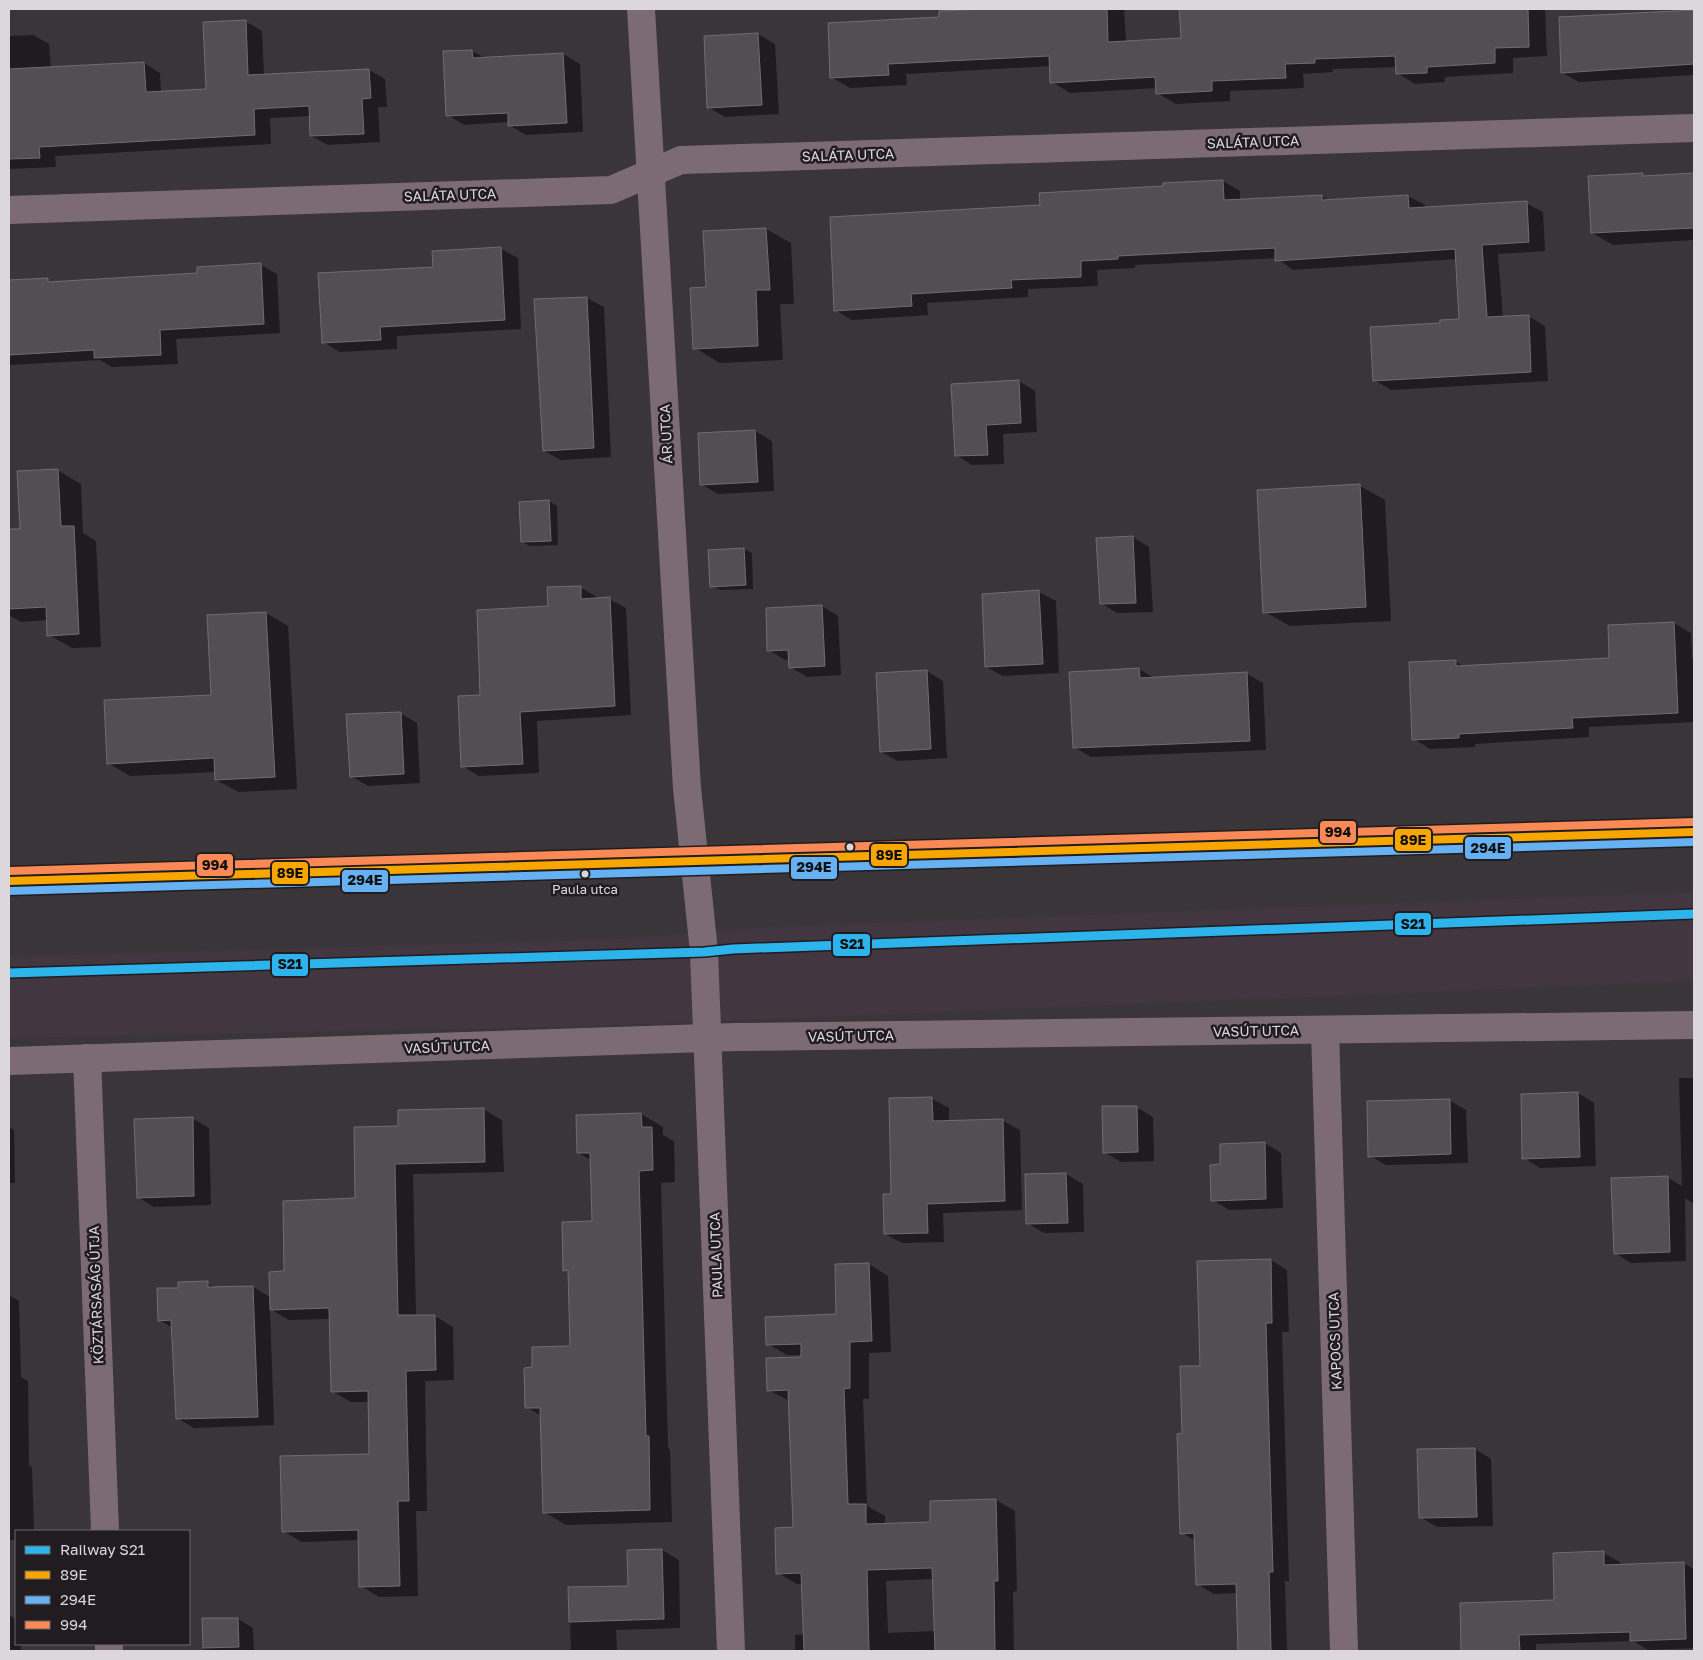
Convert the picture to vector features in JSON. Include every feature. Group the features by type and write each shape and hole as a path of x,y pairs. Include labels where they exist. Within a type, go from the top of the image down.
{"main road":[{"path":"9,881 1694,832"}],"street":[{"name":"ÁR UTCA","path":"641,9 687,788 694,860"},
{"name":"SALÁTA UTCA","path":"9,210 611,190 651,175 681,160 1694,128"},
{"name":"PAULA UTCA","path":"694,860 704,952 731,1651"},
{"name":"VASÚT UTCA","path":"9,1061 708,1039 1694,1025"},
{"name":"KAPOCS UTCA","path":"1325,1031 1344,1651"},
{"name":"KÖZTÁRSASÁG ÚTJA","path":"87,1058 105,1530"}],"shaded area":[{"path":"1694,892 1694,981 598,1026 9,1038 9,957 618,939 775,927"}],"building":[{"path":"1107,9 1108,42 1181,38 1179,9 1528,9 1529,47 1495,48 1495,63 1427,67 1427,73 1396,74 1395,56 1315,59 1315,63 1285,64 1286,78 1212,81 1212,91 1156,94 1155,77 1050,83 1049,56 888,64 889,75 830,78 828,23 939,17 939,11"},
{"path":"1694,10 1694,64 1561,73 1559,17"},
{"path":"246,20 248,75 369,69 371,98 362,99 364,134 310,136 309,106 254,109 255,135 39,147 40,158 9,159 9,69 144,62 146,92 206,89 203,22"},
{"path":"758,33 762,105 707,108 704,36"},
{"path":"472,50 473,58 563,53 567,123 508,126 508,113 446,116 443,51"},
{"path":"1643,173 1643,176 1694,173 1694,228 1591,233 1588,176"},
{"path":"1223,180 1224,200 1322,195 1322,200 1408,195 1409,208 1527,201 1529,242 1482,245 1487,317 1529,315 1531,372 1373,381 1370,327 1440,323 1440,320 1459,319 1455,249 1275,261 1275,248 1118,256 1118,259 1081,261 1081,277 1011,280 1012,288 911,294 912,306 834,311 830,217 1040,205 1039,193 1163,186 1163,183"},
{"path":"766,228 770,290 756,290 758,346 693,349 690,288 706,287 703,231"},
{"path":"501,247 505,320 380,327 381,340 322,343 318,273 433,267 432,251"},
{"path":"261,263 264,324 160,330 161,355 94,358 94,350 9,355 9,280 48,278 48,282 197,273 197,267"},
{"path":"587,297 594,448 543,451 534,299"},
{"path":"1019,380 1021,423 986,425 988,455 955,456 951,384"},
{"path":"755,430 758,482 700,485 698,433"},
{"path":"58,469 61,526 74,526 79,634 47,636 46,607 9,609 9,529 20,529 17,471"},
{"path":"1360,484 1366,607 1263,613 1257,490"},
{"path":"549,500 551,541 521,542 519,502"},
{"path":"1133,536 1136,603 1100,604 1096,538"},
{"path":"744,548 746,585 710,587 708,550"},
{"path":"581,586 581,599 610,597 615,706 520,712 523,764 461,767 458,696 480,695 477,610 548,606 547,587"},
{"path":"1039,590 1043,664 985,667 982,594"},
{"path":"822,605 825,666 789,668 788,650 767,651 766,608"},
{"path":"266,612 275,777 215,780 214,758 107,764 104,700 211,695 207,615"},
{"path":"1674,622 1678,713 1572,718 1573,728 1459,734 1459,738 1412,740 1409,662 1456,660 1456,666 1609,658 1608,625"},
{"path":"1139,668 1140,678 1247,672 1250,741 1073,748 1069,672"},
{"path":"927,670 931,749 880,752 876,673"},
{"path":"401,712 404,774 350,777 346,714"},
{"path":"1578,1092 1580,1157 1522,1159 1521,1094"},
{"path":"932,1097 933,1121 1003,1119 1005,1201 927,1204 928,1233 884,1234 883,1194 891,1194 889,1098"},
{"path":"1450,1099 1451,1154 1368,1157 1367,1101"},
{"path":"1102,1106 1137,1106 1138,1152 1103,1153"},
{"path":"484,1108 485,1162 395,1164 398,1315 435,1315 436,1370 406,1371 409,1501 398,1501 400,1586 359,1587 358,1530 282,1532 280,1456 369,1454 368,1391 331,1392 329,1308 270,1310 269,1272 284,1271 283,1201 355,1198 354,1127 398,1126 398,1110"},
{"path":"641,1113 642,1127 652,1127 653,1170 639,1171 646,1436 649,1436 650,1510 543,1513 540,1408 525,1408 524,1368 532,1367 532,1347 570,1346 568,1270 563,1271 562,1222 592,1221 590,1153 577,1153 576,1115"},
{"path":"193,1117 194,1196 137,1198 134,1119"},
{"path":"1265,1142 1266,1199 1211,1201 1210,1165 1220,1164 1220,1144"},
{"path":"1066,1173 1068,1223 1026,1224 1025,1174"},
{"path":"1668,1176 1670,1252 1614,1254 1611,1178"},
{"path":"1271,1259 1272,1323 1266,1323 1273,1572 1269,1572 1271,1651 1238,1651 1236,1584 1196,1585 1194,1533 1180,1534 1177,1434 1182,1433 1180,1366 1200,1366 1197,1261"},
{"path":"869,1263 872,1341 850,1342 850,1388 844,1389 848,1504 866,1504 866,1524 930,1522 930,1501 996,1499 998,1581 994,1581 995,1651 935,1651 932,1568 867,1570 869,1651 804,1651 801,1573 776,1574 775,1528 793,1527 788,1390 767,1391 766,1358 801,1357 801,1344 766,1345 765,1317 836,1314 835,1264"},
{"path":"208,1281 208,1287 253,1286 258,1417 176,1419 171,1320 158,1321 157,1288 178,1288 178,1282"},
{"path":"1475,1448 1477,1517 1419,1518 1417,1449"},
{"path":"662,1549 664,1619 569,1622 568,1587 628,1586 627,1550"},
{"path":"1604,1551 1604,1565 1684,1562 1686,1639 1630,1641 1630,1632 1519,1635 1520,1651 1461,1651 1460,1603 1554,1600 1553,1553"},
{"path":"202,1618 238,1618 239,1647 203,1648"}],"rail line":[{"name":"S21","path":"9,973 704,952 733,949 1694,914"}],"transit line":[{"name":"994","path":"9,871 1694,822"},
{"name":"89E","path":"9,881 1694,832"},
{"name":"294E","path":"9,891 1694,842"}],"place":[{"name":"Paula utca","path":"585,874"}]}
